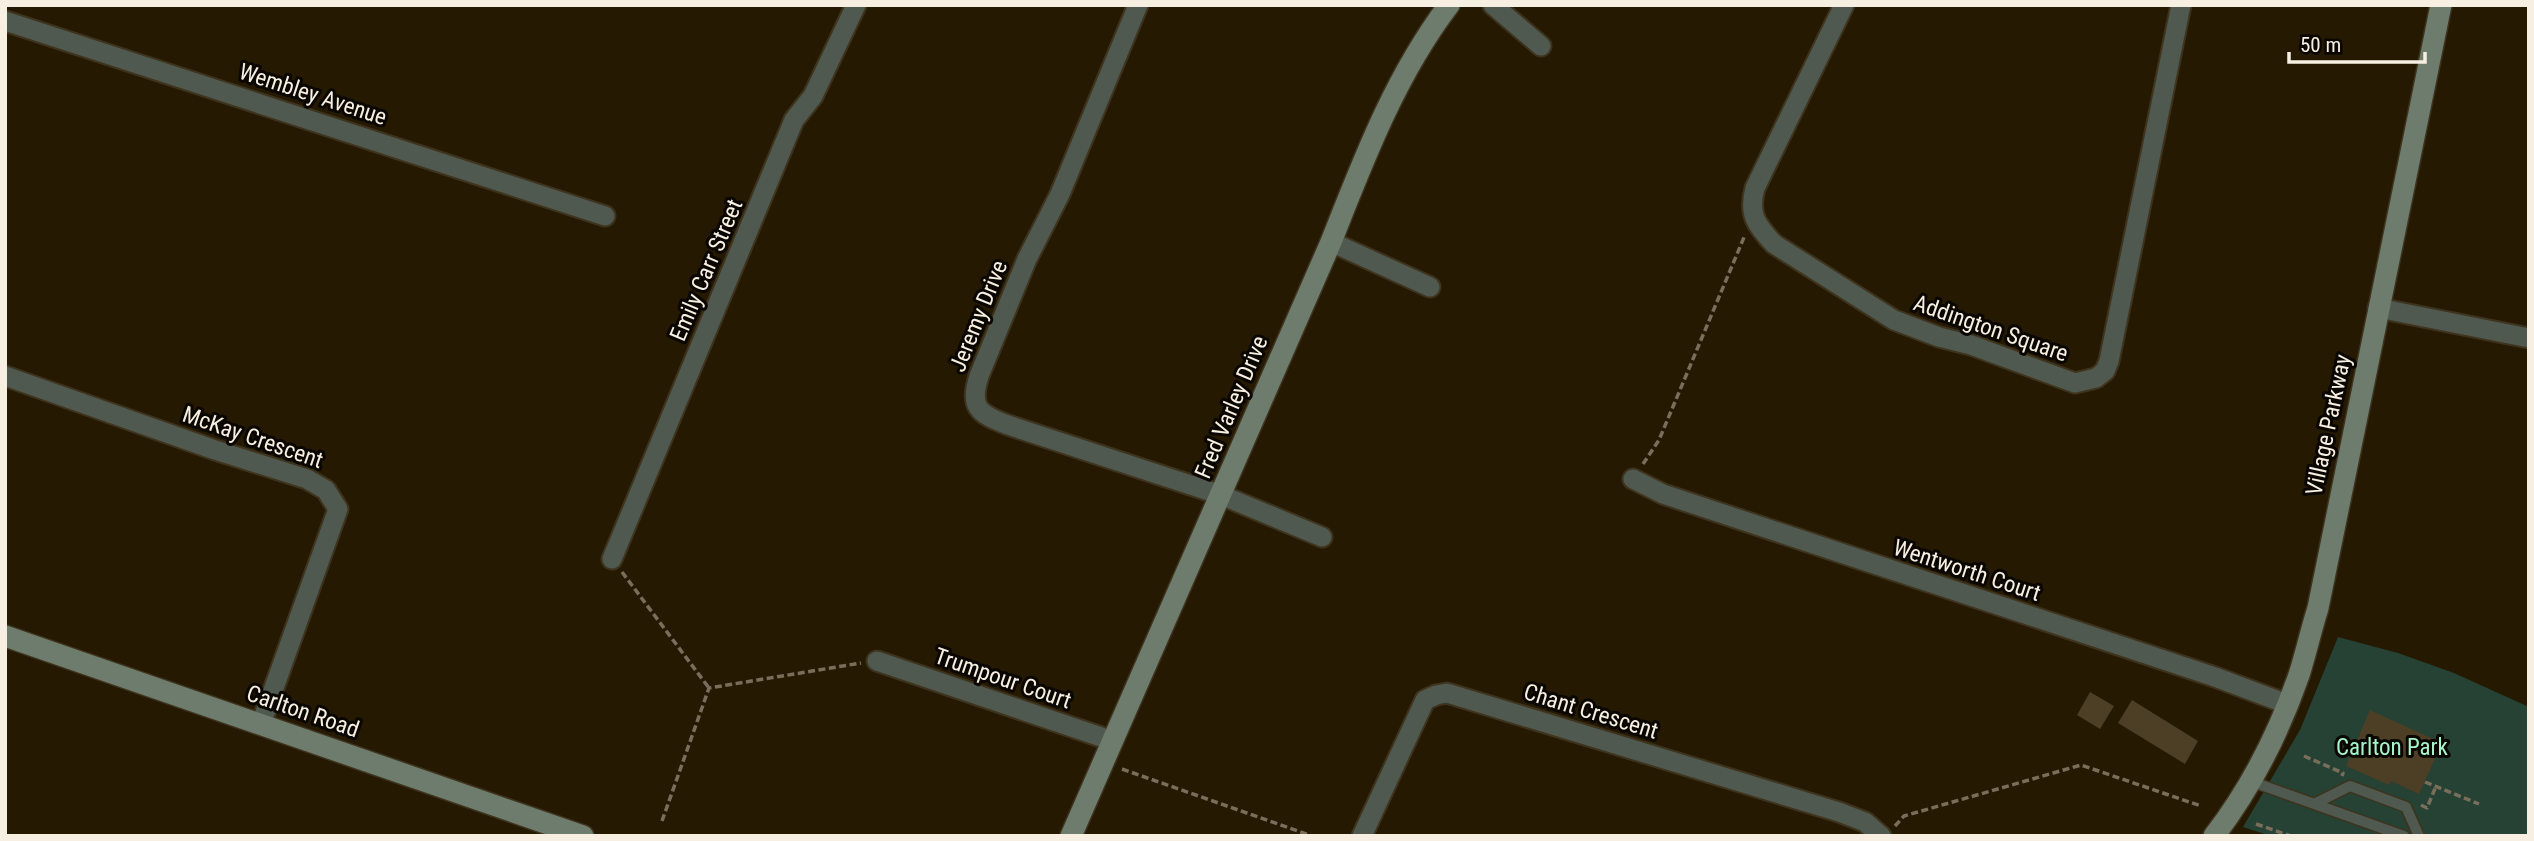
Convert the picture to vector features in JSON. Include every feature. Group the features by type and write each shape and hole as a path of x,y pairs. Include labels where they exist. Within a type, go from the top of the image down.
{"main road":[{"name":"Fred Varley Drive","path":"1071,836 1222,495 1331,242 1364,158 1392,98 1449,5"},
{"name":"Village Parkway","path":"2214,836 2272,741 2298,675 2318,608 2441,5"},
{"name":"Carlton Road","path":"5,636 583,836"}],"street":[{"name":"Emily Carr Street","path":"612,559 794,120 813,96 856,5"},
{"name":"Jeremy Drive","path":"1138,5 1059,194 1027,259 979,376 974,393 975,400 978,410 989,418 1222,495"},
{"path":"1493,5 1541,46"},
{"path":"1752,214 1751,202 1755,188 1844,5"},
{"name":"Addington Square","path":"1752,214 1761,230 1774,244 1894,320 1939,338 1971,345 2076,383 2096,378 2105,371 2109,361 2181,5"},
{"name":"Wembley Avenue","path":"5,21 605,216"},
{"path":"1331,242 1430,287"},
{"path":"2378,308 2529,338"},
{"name":"McKay Crescent","path":"5,376 215,450 307,479 326,489 338,509 261,724"},
{"name":"Wentworth Court","path":"1633,479 1663,494 2215,677 2287,704"},
{"path":"1222,495 1322,537"},
{"name":"Trumpour Court","path":"877,661 1113,741"},
{"name":"Chant Crescent","path":"1362,836 1425,700 1447,693 1839,812 1888,831"}],"lane":[{"path":"2250,781 2404,836"},
{"path":"2314,804 2350,786 2406,807 2419,836"}],"path":[{"path":"1633,479 1658,440 1737,257 1752,214"},
{"path":"612,559 709,688"},
{"path":"709,688 877,661"},
{"path":"662,821 709,688"},
{"path":"2304,756 2343,773 2338,792"},
{"path":"1104,763 1312,836"},
{"path":"1888,831 1904,816 2081,765 2201,806"},
{"path":"2426,782 2479,804"},
{"path":"2406,807 2407,799 2427,808 2436,786"},
{"path":"2256,824 2291,836"}],"green space":[{"name":"Carlton Park","path":"2338,637 2398,653 2454,673 2529,707 2529,836 2271,836 2243,827 2300,730"}],"building":[{"path":"2090,692 2114,706 2100,729 2077,715"},
{"path":"2132,700 2198,741 2185,764 2118,723"},
{"path":"2370,710 2442,743 2419,794 2391,781 2389,785 2346,766"}]}
